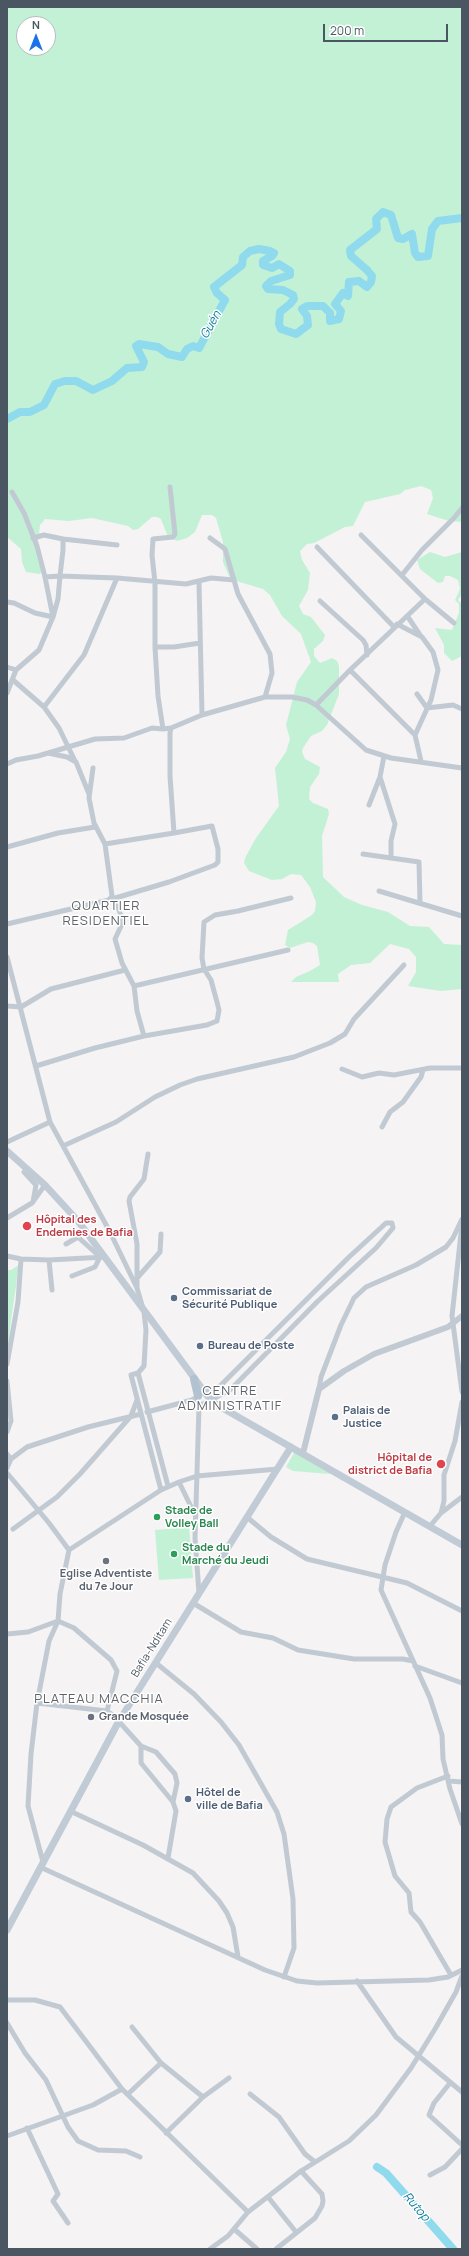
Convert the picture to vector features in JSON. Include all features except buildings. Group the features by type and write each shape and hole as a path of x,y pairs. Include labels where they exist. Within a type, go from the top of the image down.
{"main road":[{"path":"7,1151 45,1185 78,1221 194,1380 199,1396 303,1453 462,1545"},
{"name":"Bafia-Nditam","path":"7,1930 119,1721 248,1518 291,1447"}],"street":[{"path":"163,729 156,678 155,583 152,556 153,539 173,537 175,534 170,487"},
{"path":"12,492 33,538 45,577 53,617"},
{"path":"402,575 422,550 462,508"},
{"path":"33,538 44,535 63,539 117,545"},
{"path":"361,535 425,599 454,623"},
{"path":"210,538 223,545 238,594 270,654 272,673 265,697"},
{"path":"7,693 16,670 39,650 53,617 57,604 63,539"},
{"path":"317,547 396,625 422,637"},
{"path":"45,577 60,576 117,578 155,583 186,584 212,578 234,580"},
{"path":"44,707 84,655 117,578"},
{"path":"199,582 202,715"},
{"path":"316,705 396,625 408,617 425,599"},
{"path":"320,601 363,640 366,645 367,655"},
{"path":"7,602 14,603 35,613 53,617"},
{"path":"408,617 433,652 438,670 434,694 415,735"},
{"path":"155,647 174,647 200,643"},
{"path":"7,667 16,670"},
{"path":"350,670 415,735 421,761"},
{"path":"13,680 44,707 70,747 89,794 95,827 105,844 113,898 123,922 115,939 125,970 134,986 137,1011 144,1036"},
{"path":"417,694 427,708"},
{"path":"7,764 16,760 104,737 124,738 152,728 171,728 202,715 265,697 292,697 307,700 316,705 359,745 384,756 462,768"},
{"path":"427,708 453,705 462,709"},
{"path":"171,728 170,776 174,833"},
{"path":"47,753 67,757 76,762"},
{"path":"369,805 380,777 384,756"},
{"path":"89,794 94,768"},
{"path":"380,777 395,824 391,841 392,858"},
{"path":"7,924 113,898 169,882 216,865 218,862 218,849 212,826 105,844"},
{"path":"7,847 58,832 95,827"},
{"path":"363,854 419,862 420,903"},
{"path":"379,891 462,916"},
{"path":"36,1066 144,1036 207,1025 217,1021 217,1002 210,975 204,969 202,952 203,928 206,919 215,915 291,898"},
{"path":"134,986 288,950"},
{"path":"7,957 50,1122 110,1232 137,1288 144,1312 146,1330 144,1366 138,1373 131,1376 161,1490"},
{"path":"63,1146 116,1122 155,1097 180,1085 197,1079 294,1057 340,1037 345,1034 354,1019 404,965"},
{"path":"210,975 215,968"},
{"path":"7,1006 21,1007 51,989 125,970"},
{"path":"342,1069 362,1077 380,1073 394,1075 423,1070 462,1068"},
{"path":"382,1127 390,1112 404,1102 421,1078 423,1070"},
{"path":"7,1142 50,1122"},
{"path":"137,1288 137,1244 129,1201 130,1197 144,1179 148,1154"},
{"path":"24,1172 36,1185 32,1203"},
{"path":"7,1218 32,1203 45,1185"},
{"path":"462,1219 452,1309 462,1392"},
{"path":"303,1453 321,1378 338,1332 354,1298 366,1287 416,1265 446,1247 453,1238 462,1219"},
{"path":"7,1468 11,1459 27,1447 88,1427 199,1396 220,1386 306,1298 386,1223 392,1223 393,1228 376,1248 318,1301 230,1390 212,1402 199,1406"},
{"path":"138,1277 160,1252 162,1234"},
{"path":"66,1244 78,1237 103,1257"},
{"path":"7,1256 21,1259 49,1260 103,1257"},
{"path":"72,1276 95,1267 103,1257"},
{"path":"7,1364 18,1302 21,1259"},
{"path":"49,1260 52,1290"},
{"path":"319,1389 374,1354 453,1324 462,1316"},
{"path":"138,1373 168,1486"},
{"path":"7,1381 11,1421 7,1432"},
{"path":"199,1396 196,1517 196,1560 199,1593"},
{"path":"13,1529 39,1511 71,1483 131,1416 137,1399"},
{"path":"441,1513 444,1501 444,1475 455,1441 462,1402"},
{"path":"7,1454 11,1459"},
{"path":"278,1469 197,1476 168,1486 69,1550 60,1594 58,1621 50,1641 37,1703 31,1754 28,1806 42,1864 238,1957 284,1977 317,1983 429,1980 451,1975 462,1970"},
{"path":"7,1473 69,1550"},
{"path":"179,1482 196,1517"},
{"path":"430,1526 441,1513 462,1498"},
{"path":"405,1512 396,1532 380,1584 383,1596 428,1691 437,1720 448,1779 462,1824"},
{"path":"248,1518 271,1537 307,1559 354,1571 382,1576 421,1588 462,1610"},
{"path":"193,1603 241,1632 273,1638 298,1650 354,1659 403,1659 462,1683"},
{"path":"7,1634 28,1632 58,1621 74,1628 111,1660 117,1671 117,1676 106,1711"},
{"path":"403,1659 407,1654 408,1648"},
{"path":"156,1663 194,1694 221,1722 239,1745 278,1812 284,1834 292,1885 294,1941 284,1977"},
{"path":"37,1703 106,1711 119,1721 141,1746 156,1752 175,1774 177,1783 173,1802 176,1819 168,1858"},
{"path":"141,1746 141,1763 173,1802"},
{"path":"451,1975 420,1922 411,1912 409,1893 395,1876 385,1842 387,1818 391,1807 417,1788 448,1779 462,1782"},
{"path":"70,1811 168,1858 193,1873 219,1901 233,1927 238,1957"},
{"path":"210,2249 234,2229 248,2212 301,2171 349,2141 367,2124 390,2098 418,2055 456,1992 462,1976"},
{"path":"357,1981 396,2037 462,2092"},
{"path":"7,2000 35,2000 60,2007 122,2089 248,2212"},
{"path":"7,2023 25,2053 46,2080 63,2116 78,2141 98,2150 126,2151 140,2156"},
{"path":"132,2027 161,2063 203,2097"},
{"path":"128,2094 161,2063"},
{"path":"166,2133 203,2097 230,2078"},
{"path":"450,2083 434,2103 429,2115 462,2144"},
{"path":"7,2136 93,2105 122,2089"},
{"path":"250,2094 282,2121 305,2154 316,2162"},
{"path":"28,2128 58,2194 53,2201 68,2223"},
{"path":"430,2175 445,2167 462,2148"},
{"path":"276,2249 315,2218 324,2200 315,2185 301,2171"},
{"path":"268,2197 296,2232"},
{"path":"234,2229 257,2249"}],"green space":[{"path":"7,7 462,7 462,522 449,521 427,514 433,498 431,490 421,486 405,490 400,494 365,502 353,526 345,527 314,543 307,544 300,551 302,560 310,573 308,590 299,606 303,614 311,617 325,635 323,641 314,649 314,656 320,663 332,658 337,661 339,666 339,694 327,725 322,731 311,736 302,752 305,759 320,767 319,774 310,787 309,799 313,803 328,809 329,814 322,836 323,877 344,897 362,905 388,912 410,926 429,927 444,944 462,945 462,989 441,991 408,986 416,972 416,957 409,949 390,944 370,963 351,965 338,974 339,982 291,982 296,977 320,965 317,946 313,943 308,942 290,948 285,945 288,930 312,915 315,911 316,902 310,887 301,875 291,874 282,879 272,880 249,871 244,863 245,858 256,838 279,806 275,768 286,752 290,739 286,725 297,682 311,662 301,634 282,616 270,595 263,589 233,580 229,576 223,562 223,542 216,518 212,515 202,515 195,532 187,538 177,541 168,537 161,519 157,517 152,517 138,529 133,530 128,526 92,518 69,521 45,519 40,525 38,543 43,572 39,574 26,572 22,562 21,549 7,537"},
{"path":"430,552 445,557 462,552 462,594 458,600 462,604 462,656 452,661 444,653 444,645 435,628 452,630 459,613 459,604 455,600 460,589 458,580 450,576 445,576 443,582 438,583 420,569 417,560"},
{"path":"19,1265 7,1359 7,1270 11,1270"},
{"path":"295,1451 331,1471 330,1474 293,1471 286,1467"},
{"name":"Stade du Marché du Jeudi","path":"189,1527 193,1578 159,1580 155,1530"}],"waterway":[{"name":"Guén","path":"7,419 20,412 30,412 44,405 55,384 65,381 76,381 93,390 112,381 127,368 142,367 144,362 136,346 139,344 158,347 168,354 182,357 187,349 193,346 199,348 225,300 217,293 214,287 242,265 243,257 250,251 259,249 270,251 274,253 272,256 263,261 263,265 272,268 279,264 290,271 290,275 271,281 266,286 268,289 283,290 293,295 294,299 280,312 279,324 281,329 296,334 308,325 307,316 302,309 307,306 323,306 330,313 330,321 339,319 341,311 335,304 343,293 348,296 349,282 359,281 367,287 371,282 372,276 351,256 350,250 377,229 376,219 383,212 391,215 398,238 403,239 412,234 415,253 418,257 428,256 432,229 438,221 462,218"},
{"name":"Rutop","path":"377,2167 386,2173 453,2249"}],"place":[{"name":"Hôpital des Endemies de Bafia","path":"27,1226"},
{"name":"Commissariat de Sécurité Publique","path":"174,1298"},
{"name":"Bureau de Poste","path":"200,1346"},
{"name":"Palais de Justice","path":"335,1417"},
{"name":"Hôpital de district de Bafia","path":"441,1464"},
{"name":"Stade de Volley Ball","path":"157,1517"},
{"name":"Stade du Marché du Jeudi","path":"174,1554"},
{"name":"Eglise Adventiste du 7e Jour","path":"106,1561"},
{"name":"Grande Mosquée","path":"91,1717"},
{"name":"Hôtel de ville de Bafia","path":"188,1799"}],"district":[{"name":"QUARTIER RESIDENTIEL","path":"106,914"},
{"name":"CENTRE ADMINISTRATIF","path":"230,1398"},
{"name":"PLATEAU MACCHIA","path":"99,1699"}]}
